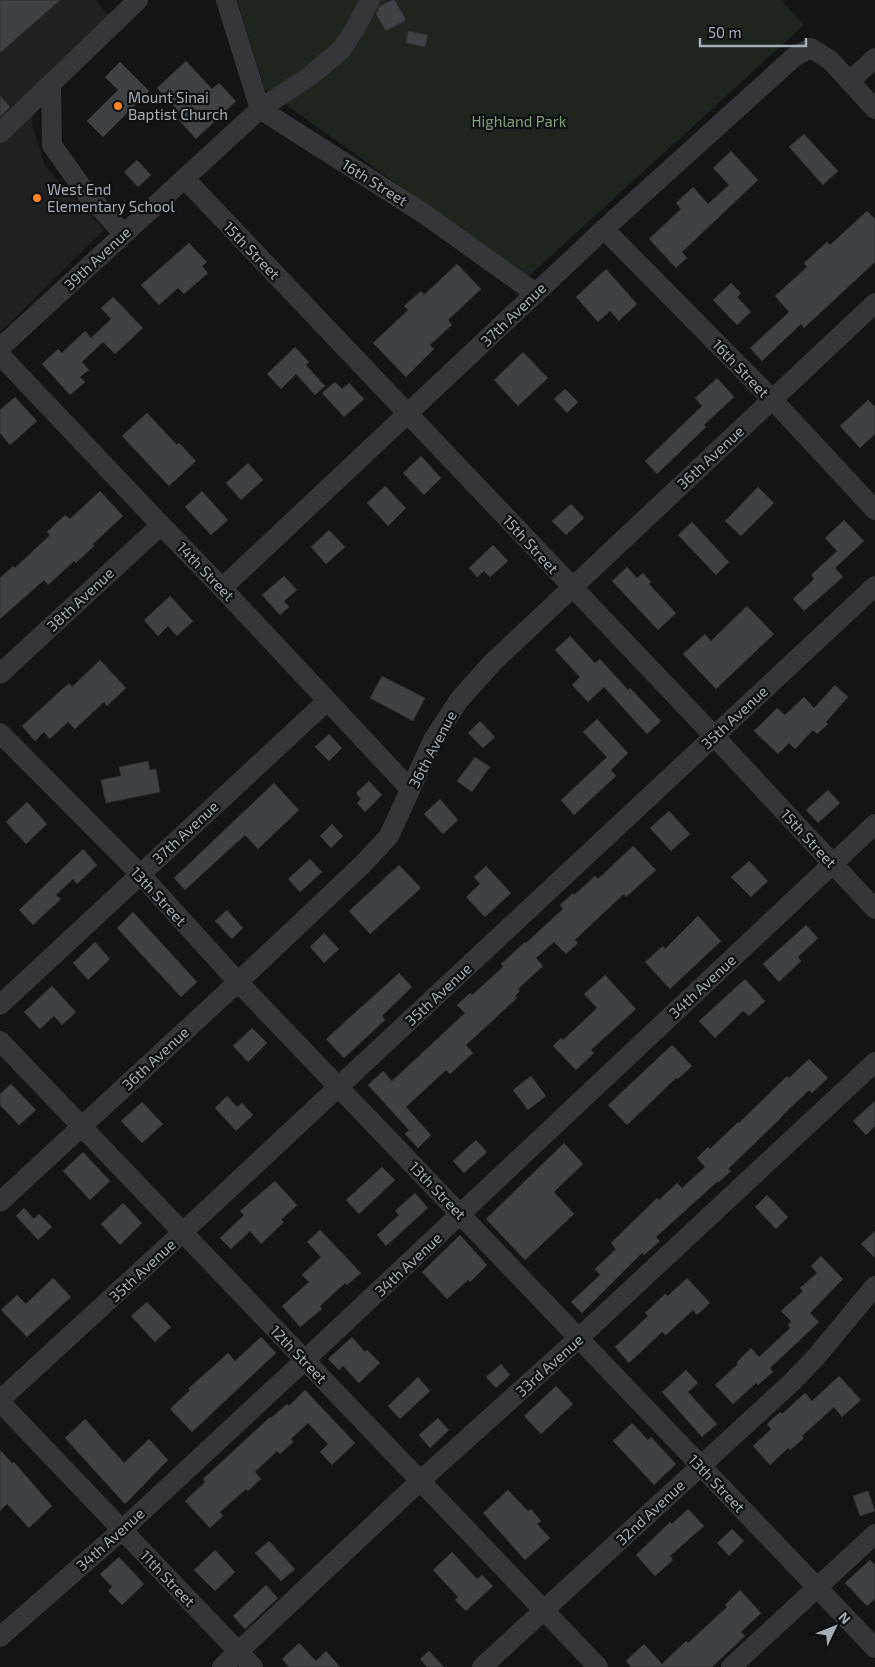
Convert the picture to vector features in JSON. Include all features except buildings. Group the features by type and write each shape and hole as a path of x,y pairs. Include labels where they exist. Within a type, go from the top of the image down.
{"street":[{"path":"0,133 138,0"},
{"path":"226,0 260,109"},
{"name":"39th Avenue","path":"0,348 123,233 185,180 260,109 310,76 342,49 370,0"},
{"name":"37th Avenue","path":"222,588 604,228 794,57 811,48 830,60 850,81"},
{"path":"875,58 850,81 875,109"},
{"path":"52,84 52,145 86,193 123,233"},
{"name":"16th Street","path":"260,109 424,212 535,293"},
{"name":"15th Street","path":"185,180 714,736 875,909"},
{"name":"16th Street","path":"604,228 772,399 875,510"},
{"name":"36th Avenue","path":"0,1202 238,982 362,864 388,836 433,740 459,700 493,662 875,302"},
{"name":"14th Street","path":"0,355 410,789"},
{"name":"38th Avenue","path":"0,674 161,525"},
{"name":"35th Avenue","path":"0,1401 875,586"},
{"name":"37th Avenue","path":"0,1005 327,701"},
{"name":"13th Street","path":"0,733 140,874 238,982 875,1648"},
{"name":"34th Avenue","path":"0,1637 122,1530 305,1360 875,824"},
{"name":"12th Street","path":"0,1041 598,1667"},
{"name":"33rd Avenue","path":"222,1667 420,1481 580,1338 875,1062"},
{"name":"32nd Avenue","path":"482,1667 798,1376 875,1286"},
{"name":"11th Street","path":"0,1401 253,1667"},
{"path":"731,1667 875,1534"}],"shaded area":[{"name":"West End Elementary School","path":"0,0 96,0 109,16 35,87 32,124 45,166 104,230 0,332"}],"green space":[{"name":"Highland Park","path":"237,0 781,0 804,25 528,277 265,90"}],"place":[{"name":"Mount Sinai Baptist Church","path":"118,106"},
{"name":"West End Elementary School","path":"37,198"}]}
